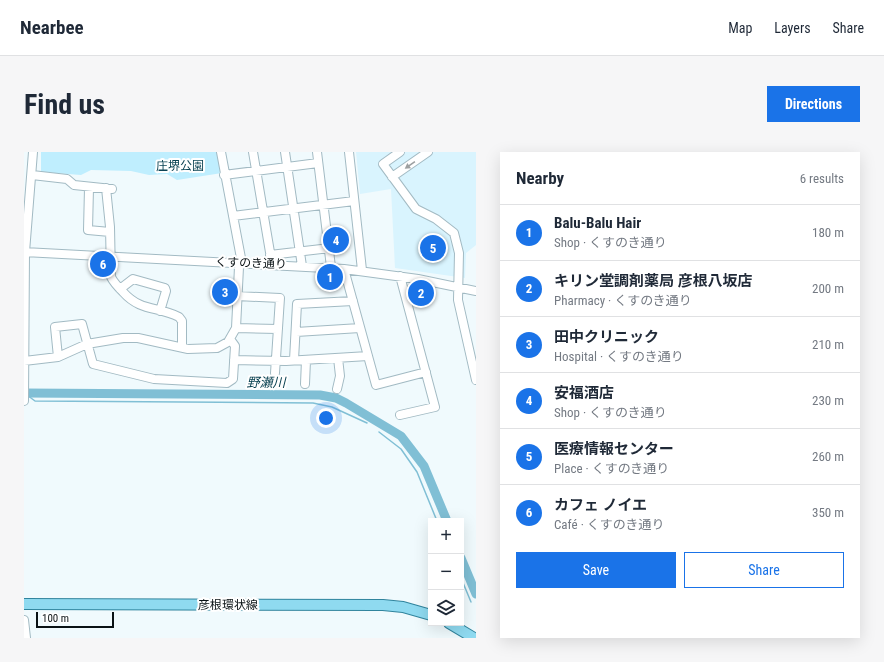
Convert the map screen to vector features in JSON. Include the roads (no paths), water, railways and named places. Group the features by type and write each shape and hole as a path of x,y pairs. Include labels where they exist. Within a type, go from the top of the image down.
{"main road":[{"name":"彦根環状線","path":"24,604 383,605 403,607 428,614"},
{"path":"454,626 474,638"}],"street":[{"path":"24,401 24,252 33,152"},
{"path":"24,361 58,357 88,344 123,338 138,338 182,348 217,348 230,339 236,328 237,296 241,258 224,175 221,152"},
{"path":"253,152 272,264"},
{"path":"285,152 302,266"},
{"path":"317,152 330,248 331,268"},
{"path":"349,152 362,270"},
{"path":"400,152 383,164 416,209 436,219 454,233 459,253 457,287 458,300 475,375"},
{"path":"392,177 428,152"},
{"path":"224,175 318,164"},
{"path":"32,175 67,179 74,185 89,188 109,189 111,277 131,301 174,315 182,321 182,348"},
{"path":"89,188 88,230 110,232"},
{"path":"233,216 354,201"},
{"path":"270,255 330,248"},
{"name":"くすのき通り","path":"24,252 344,268 400,276 476,291"},
{"path":"344,268 376,385 426,372"},
{"path":"400,276 435,407 400,415"},
{"path":"120,289 133,279 165,288 166,291 160,311"},
{"path":"237,296 280,298 276,373"},
{"path":"294,360 297,304 353,301"},
{"path":"58,357 55,327 82,324 93,364 154,379 227,383 233,379 235,346 230,339"},
{"path":"236,328 278,329"},
{"path":"296,332 360,328"},
{"path":"234,360 306,360 368,356"},
{"path":"337,389 340,376 338,358"},
{"path":"305,384 306,360"},
{"path":"24,620 26,638"}],"waterway":[{"name":"野瀬川","path":"24,393 320,395 336,398 401,436 424,466 446,518"},
{"path":"27,395 35,401 313,403 332,407 367,423"},
{"path":"379,432 401,449 417,472 436,518"},
{"name":"野瀬川","path":"464,565 476,594"},
{"path":"464,585 471,602"}],"place":[{"name":"安福酒店","path":"336,240"},
{"name":"医療情報センター","path":"433,248"},
{"name":"カフェ ノイエ","path":"103,264"},
{"name":"Balu-Balu Hair","path":"330,277"},
{"name":"田中クリニック","path":"225,292"},
{"name":"キリン堂調剤薬局 彦根八坂店","path":"421,293"}],"park label":[{"name":"庄堺公園","path":"180,166"}]}
